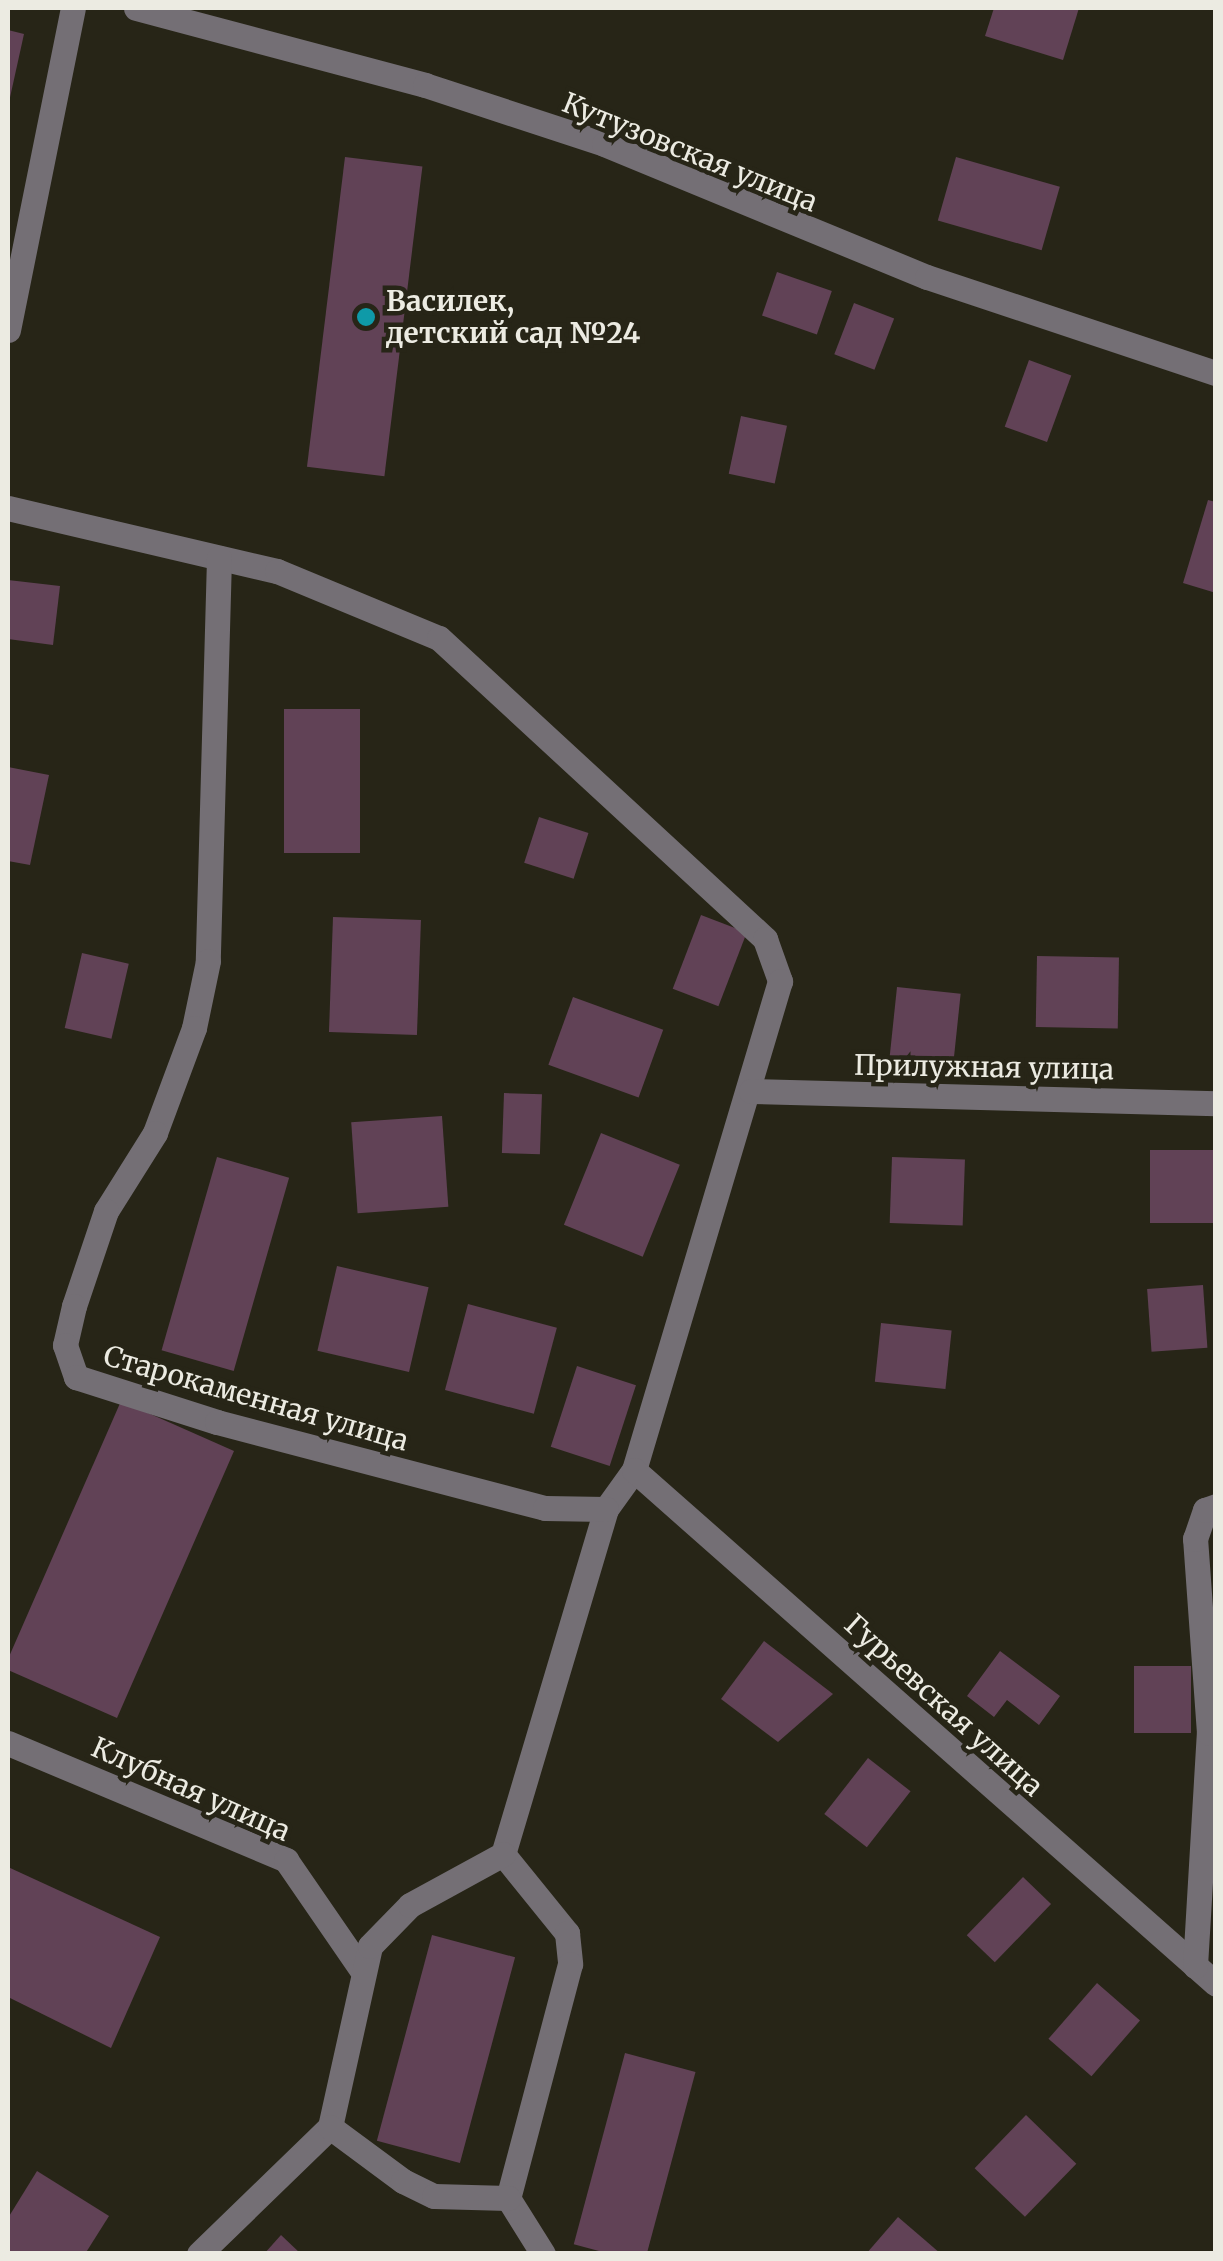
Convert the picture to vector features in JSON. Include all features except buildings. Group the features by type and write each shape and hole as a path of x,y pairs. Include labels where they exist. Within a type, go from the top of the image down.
{"street":[{"path":"8,330 73,8"},
{"name":"Кутузовская улица","path":"136,8 425,85 604,144 927,278 1216,373"},
{"path":"8,508 277,571 440,638 765,940 780,981 751,1091 634,1470 606,1509 503,1854 410,1905 370,1946 361,1969 330,2126 198,2254"},
{"name":"Старокаменная улица","path":"219,558 208,962 194,1028 155,1133 106,1211 74,1306 65,1344 76,1377 217,1422 544,1508 606,1509"},
{"name":"Прилужная улица","path":"751,1091 1216,1103"},
{"name":"Гурьевская улица","path":"634,1470 1216,1984"},
{"path":"1195,1966 1209,1733 1195,1539 1205,1510 1216,1506"},
{"name":"Клубная улица","path":"8,1743 286,1860 361,1969"},
{"path":"503,1854 567,1933 570,1964 508,2198 543,2254"},
{"path":"330,2126 403,2182 434,2196 508,2198"}],"place":[{"name":"Василек, детский сад №24","path":"366,317"}]}
